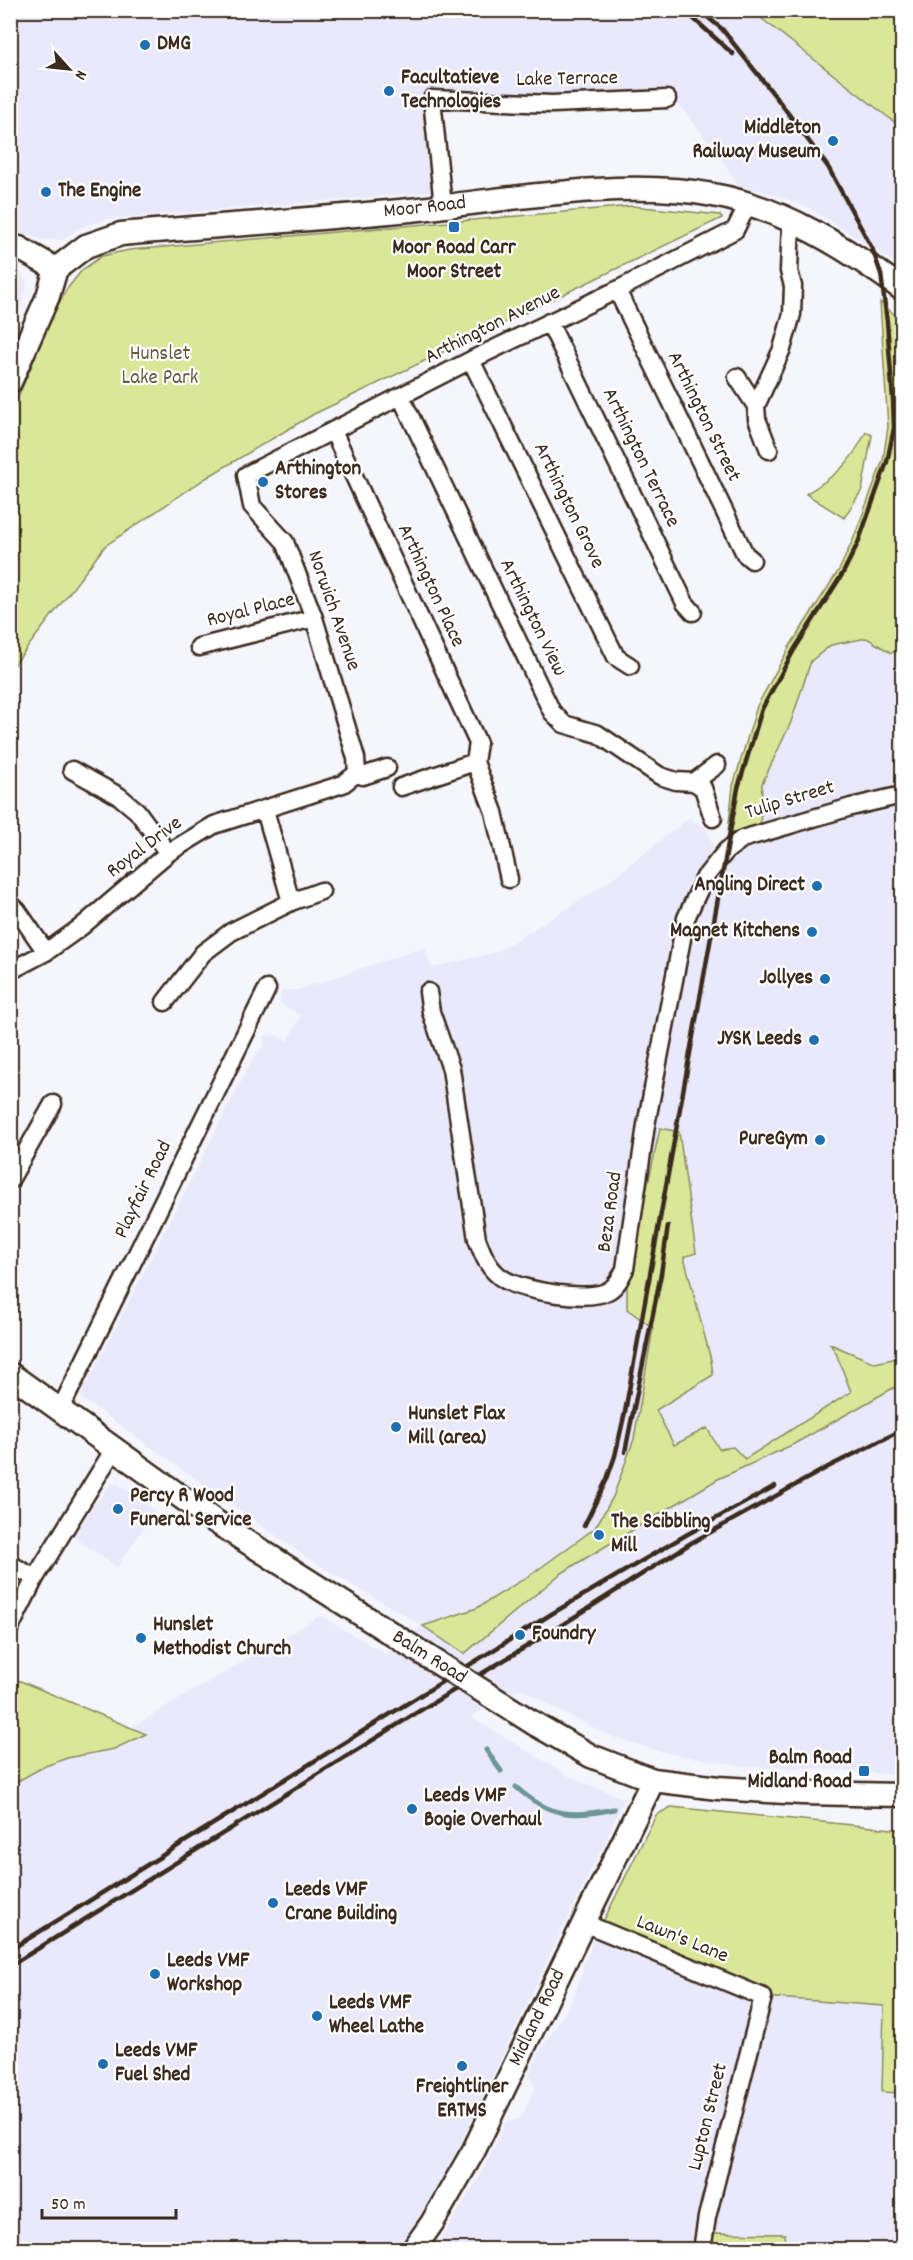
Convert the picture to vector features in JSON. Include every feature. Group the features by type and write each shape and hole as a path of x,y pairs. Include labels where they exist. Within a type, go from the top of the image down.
{"street":[{"name":"Lake Terrace","path":"443,206 432,99 552,104 667,99"},
{"name":"Moor Road","path":"56,269 86,246 122,234 640,189 715,195 748,204 791,222 858,259 903,289"},
{"name":"Arthington Avenue","path":"246,475 471,360 617,291 735,230 748,204"},
{"path":"756,406 782,349 792,314 793,286 789,272 791,222"},
{"path":"10,246 19,248 56,269 48,296 10,382"},
{"name":"Arthington Street","path":"617,291 745,554 752,561"},
{"name":"Arthington Terrace","path":"549,322 685,603 693,612"},
{"name":"Arthington Grove","path":"471,360 616,657 630,666"},
{"path":"737,377 756,406 757,419 769,450"},
{"name":"Arthington View","path":"401,397 552,712 564,724 598,734 660,776 676,781 694,782"},
{"name":"Arthington Place","path":"333,431 478,743 475,762 494,812 509,879"},
{"name":"Norwich Avenue","path":"246,475 252,506 285,542 314,618 356,758 357,773"},
{"name":"Royal Place","path":"199,647 314,618"},
{"path":"401,787 475,762"},
{"path":"713,818 703,789 694,782 717,765"},
{"name":"Royal Drive","path":"10,971 46,952 81,927 168,853 214,825 344,784 357,773 363,776 387,768"},
{"path":"72,770 119,796 136,811 168,853"},
{"name":"Tulip Street","path":"705,877 726,851 742,839 845,808 903,795"},
{"path":"265,810 291,902"},
{"name":"Beza Road","path":"428,992 431,1012 451,1069 477,1239 485,1262 505,1281 550,1294 596,1294 608,1291 616,1284 625,1269 646,1125 686,918 705,877"},
{"path":"165,1002 203,953 231,932 291,902 321,891"},
{"path":"10,904 17,910 46,952"},
{"name":"Playfair Road","path":"60,1410 267,989"},
{"path":"10,1180 53,1104"},
{"name":"Balm Road","path":"10,1374 216,1522 535,1724 591,1756 653,1780 718,1788 802,1793 903,1795"},
{"path":"10,1628 35,1578 114,1449"},
{"path":"10,1564 35,1578"},
{"name":"Midland Road","path":"413,2250 432,2223 474,2150 653,1780"},
{"name":"Lawn's Lane","path":"584,1923 763,1997"},
{"name":"Lupton Street","path":"702,2250 707,2217 763,1997"}],"shaded area":[{"path":"11,11 752,11 902,128 902,267 810,208 738,185 719,155 682,108 667,99 433,100 441,191 107,219 80,227 63,240 45,240 11,232"},
{"path":"11,265 21,273 27,285 11,335"},
{"path":"868,638 891,653 902,649 902,1357 875,1363 831,1344 851,1392 744,1459 719,1450 674,1446 656,1410 711,1360 684,1257 696,1253 661,1128 627,1283 627,1309 653,1327 651,1347 646,1361 634,1439 613,1497 595,1528 532,1574 477,1608 423,1626 464,1653 559,1575 576,1564 718,1479 902,1383 902,1775 751,1767 666,1753 616,1738 563,1713 520,1688 471,1717 569,1776 624,1799 457,2151 428,2202 397,2249 11,2250 11,1785 43,1767 67,1758 83,1756 145,1734 131,1728 320,1616 386,1654 422,1626 306,1557 80,1397 252,1060 264,1045 264,1036 273,1034 287,1041 301,1016 280,1003 281,990 298,990 425,947 431,968 497,952 600,888 689,818 707,829 718,860 760,833 762,784 791,722 810,661 831,645"},
{"path":"117,1483 155,1511 117,1567 74,1537 91,1509 111,1484"},
{"path":"599,1930 763,1997 884,2006 882,2092 902,2093 902,2249 786,2249 785,2234 702,2249 434,2250 478,2179 506,2122 521,2118 535,2088 529,2074 542,2047 567,2010"}],"green space":[{"path":"752,11 902,11 902,128"},
{"name":"Hunslet Lake Park","path":"632,206 720,215 722,218 314,414 206,478 105,546 11,669 11,414 54,312 67,289 82,270 102,256 129,250"},
{"path":"880,302 902,321 902,649 891,653 867,638 831,645 811,661 791,722 762,784 760,833 726,851 733,786 757,706 790,646 839,570 853,540 883,460 888,427"},
{"path":"866,432 872,435 862,490 844,518 806,494 826,481 848,461"},
{"path":"660,1128 679,1132 696,1253 684,1257 713,1375 656,1410 674,1445 707,1428 719,1449 733,1447 745,1459 851,1392 836,1353 830,1344 875,1363 902,1357 902,1383 794,1444 718,1479 576,1564 559,1575 464,1654 423,1626 477,1608 532,1574 595,1528 613,1497 634,1439 653,1328 627,1309 627,1282"},
{"path":"11,1677 146,1734 114,1749 67,1758 43,1767 11,1785"},
{"path":"671,1807 902,1830 902,2093 882,2092 884,2006 763,1997 599,1930 656,1815"},
{"path":"704,2233 785,2234 786,2249 702,2250"}],"waterway":[{"path":"486,1750 501,1771"},
{"path":"516,1787 539,1804 562,1813 586,1814 614,1809"}],"railway":[{"path":"684,10 733,54"},
{"path":"584,1526 607,1479 625,1412 738,788 762,709 794,650 843,573 858,543 887,462 894,428 887,322 881,274 872,248 828,167 722,29 699,10"},
{"path":"625,1452 661,1274 668,1226"},
{"path":"10,1966 691,1543 828,1467 902,1430"},
{"path":"10,1950 553,1613 775,1486"}],"place":[{"name":"DMG","path":"145,45"},
{"name":"Facultatieve Technologies","path":"389,91"},
{"name":"Middleton Railway Museum","path":"833,141"},
{"name":"The Engine","path":"46,192"},
{"name":"Moor Road Carr Moor Street","path":"454,227"},
{"name":"Arthington Stores","path":"263,482"},
{"name":"Angling Direct","path":"817,886"},
{"name":"Magnet Kitchens","path":"812,932"},
{"name":"Jollyes","path":"825,979"},
{"name":"JYSK Leeds","path":"814,1040"},
{"name":"PureGym","path":"820,1140"},
{"name":"Hunslet Flax Mill (area)","path":"396,1427"},
{"name":"Percy R Wood Funeral Service","path":"118,1509"},
{"name":"The Scibbling Mill","path":"599,1535"},
{"name":"Foundry","path":"520,1635"},
{"name":"Hunslet Methodist Church","path":"141,1638"},
{"name":"Balm Road Midland Road","path":"864,1771"},
{"name":"Leeds VMF Bogie Overhaul","path":"412,1809"},
{"name":"Leeds VMF Crane Building","path":"273,1903"},
{"name":"Leeds VMF Workshop","path":"155,1974"},
{"name":"Leeds VMF Wheel Lathe","path":"317,2016"},
{"name":"Leeds VMF Fuel Shed","path":"103,2064"},
{"name":"Freightliner ERTMS","path":"462,2066"}]}
